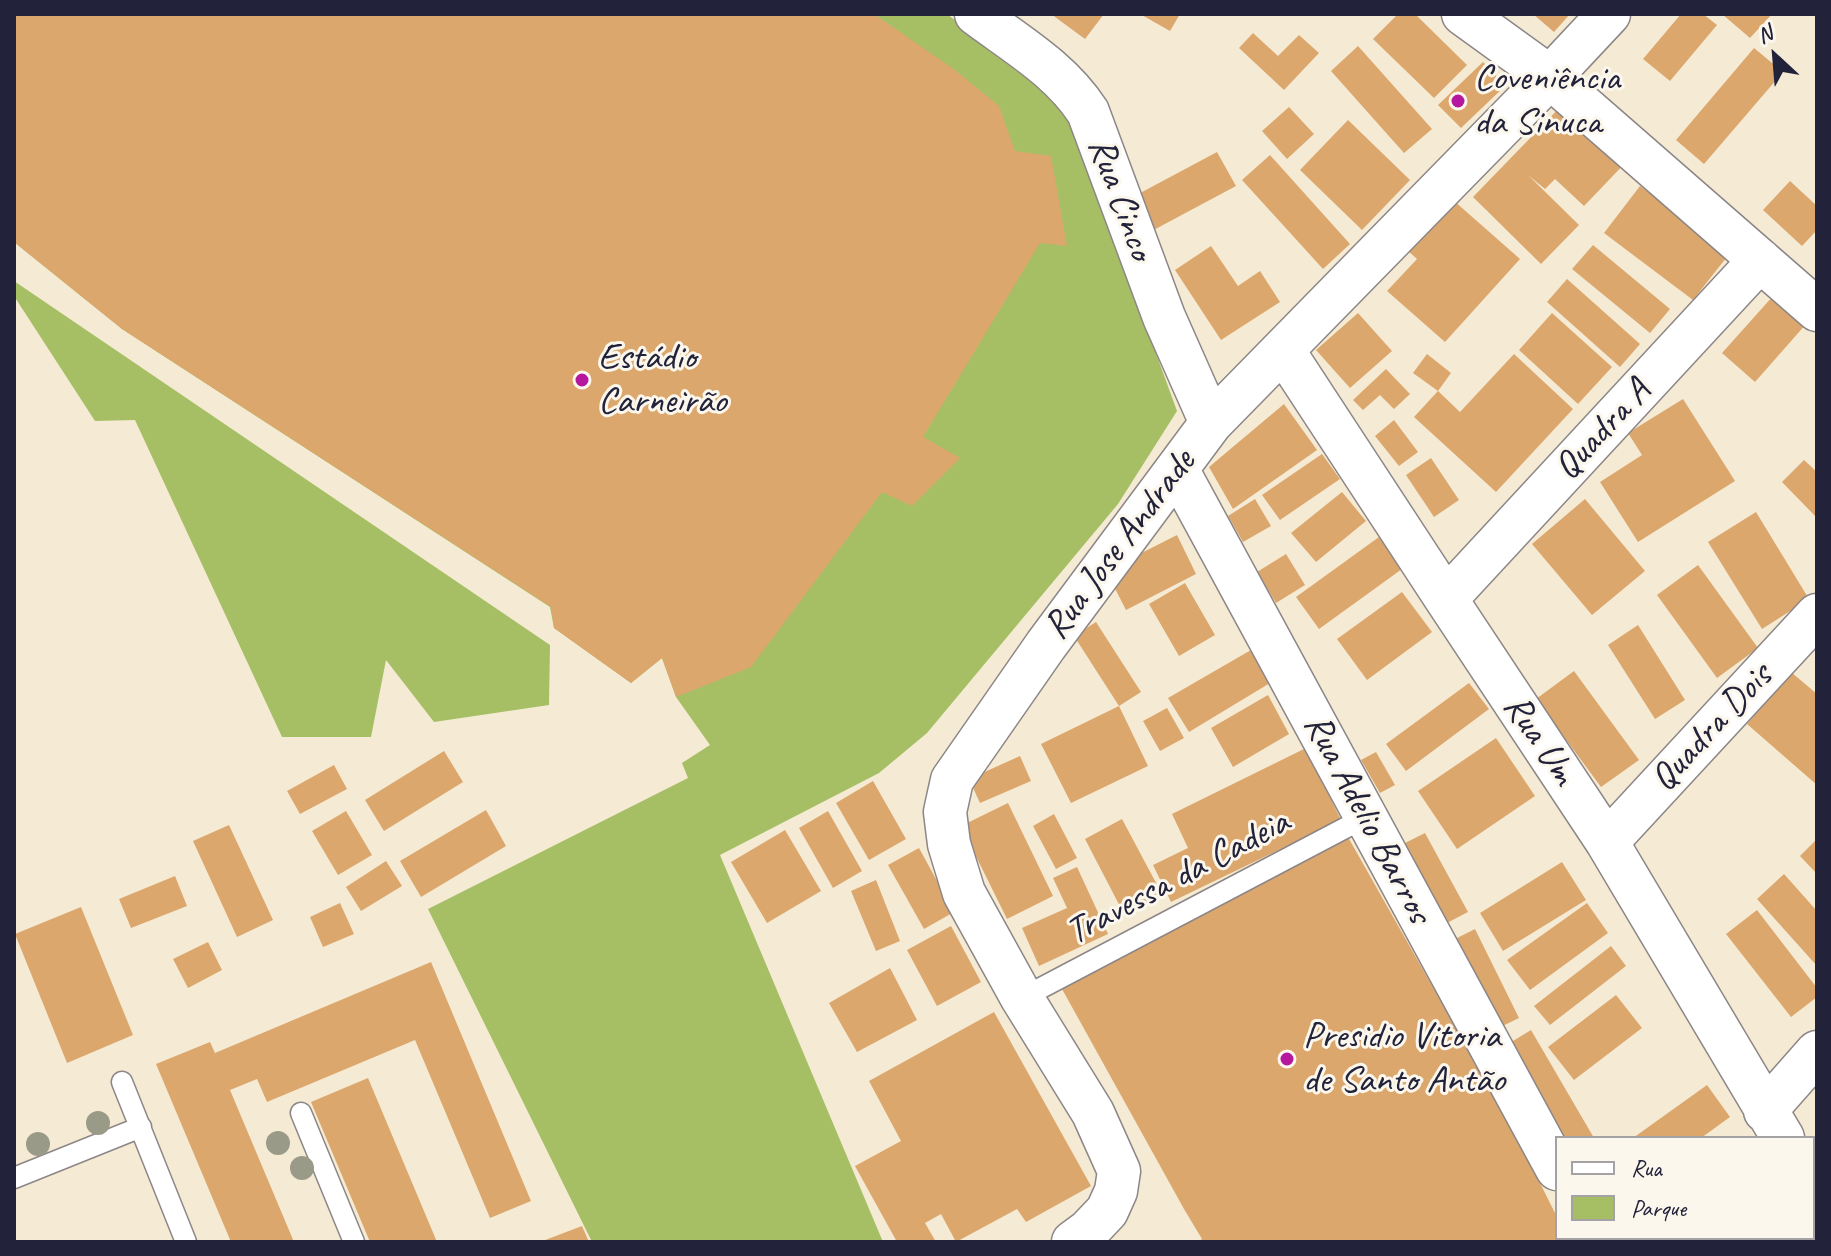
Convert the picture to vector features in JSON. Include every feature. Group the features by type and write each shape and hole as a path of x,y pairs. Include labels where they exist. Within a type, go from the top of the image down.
{"street":[{"name":"Rua Cinco","path":"976,14 1056,73 1075,92 1088,112 1164,317 1211,423"},
{"path":"1463,14 1550,77 1817,310"},
{"name":"Rua Jose Andrade","path":"1073,1242 1107,1211 1116,1191 1119,1171 1093,1113 1022,998 964,893 949,844 945,812 952,780 1046,645 1211,423 1609,14"},
{"name":"Quadra A","path":"1446,599 1760,260"},
{"name":"Rua Um","path":"1283,350 1607,842 1774,1124"},
{"name":"Rua Adelio Barros","path":"1177,469 1555,1165"},
{"name":"Quadra Dois","path":"1607,842 1817,615"},
{"path":"1774,1124 1817,1052"}],"lane":[{"name":"Travessa da Cadeia","path":"1022,998 1366,817"},
{"path":"122,1082 186,1242"},
{"path":"301,1113 354,1242"},
{"path":"14,1178 141,1127"}],"green space":[{"path":"14,14 947,14 1065,104 1177,411 1118,504 927,733 879,773 720,855 883,1242 592,1242 428,909 688,778 682,763 710,745 676,697 662,658 631,683 554,628 550,607 122,329 14,242"},
{"path":"14,281 550,645 549,705 434,722 386,660 371,737 282,737 135,420 95,421 14,296"}],"building":[{"name":"Estádio Carneirão","path":"14,14 874,14 955,70 999,106 1015,151 1051,156 1067,246 1040,243 923,437 960,458 912,506 882,492 751,667 676,697 662,658 631,683 554,628 551,607 122,329 14,242"},
{"path":"1051,14 1104,14 1085,39"},
{"path":"1140,14 1180,14 1170,31"},
{"path":"1398,14 1415,14 1467,65 1434,98 1373,39"},
{"path":"1533,14 1570,14 1554,32"},
{"path":"1681,14 1703,14 1717,25 1670,81 1643,59"},
{"path":"1722,14 1772,14 1750,38"},
{"path":"1253,33 1278,56 1299,35 1319,53 1284,90 1239,48"},
{"path":"1358,46 1432,129 1404,153 1331,71"},
{"path":"1754,48 1783,72 1704,164 1676,140"},
{"path":"1483,62 1506,85 1461,128 1438,105"},
{"path":"1567,100 1630,158 1584,206 1555,179 1545,189 1528,175 1579,225 1541,264 1473,197"},
{"path":"1289,107 1314,134 1287,159 1262,131"},
{"path":"1348,120 1410,180 1362,230 1300,170"},
{"path":"1217,152 1236,186 1148,233 1129,199"},
{"path":"1270,155 1350,244 1323,269 1242,180"},
{"path":"1790,181 1817,206 1817,230 1802,246 1763,210"},
{"path":"1640,186 1730,253 1693,300 1604,233"},
{"path":"1453,200 1520,259 1445,342 1387,291 1417,259 1407,250"},
{"path":"1593,245 1670,309 1650,333 1572,269"},
{"path":"1211,246 1238,286 1260,271 1280,302 1221,340 1175,270"},
{"path":"1567,279 1640,344 1620,367 1547,302"},
{"path":"1782,286 1814,315 1755,382 1722,353"},
{"path":"1358,313 1392,351 1350,388 1316,350"},
{"path":"1552,313 1612,367 1578,404 1519,350"},
{"path":"1427,354 1451,373 1438,391 1413,373"},
{"path":"1514,354 1573,409 1496,492 1414,417 1438,391 1460,412"},
{"path":"1386,369 1410,394 1394,409 1380,395 1363,410 1353,400"},
{"path":"1683,399 1735,481 1638,542 1600,482 1642,455 1628,433"},
{"path":"1284,404 1317,450 1233,509 1209,467"},
{"path":"1394,420 1418,452 1399,466 1375,436"},
{"path":"1322,454 1340,479 1280,520 1262,495"},
{"path":"1431,458 1459,500 1434,517 1406,475"},
{"path":"1804,460 1817,472 1817,518 1782,482"},
{"path":"1342,492 1366,521 1316,562 1291,533"},
{"path":"1255,499 1271,526 1243,542 1228,516"},
{"path":"1585,499 1645,571 1592,615 1532,544"},
{"path":"1756,512 1809,599 1762,629 1708,542"},
{"path":"1177,535 1196,574 1126,610 1106,571"},
{"path":"1379,537 1402,569 1319,629 1296,597"},
{"path":"1286,554 1305,585 1276,603 1257,572"},
{"path":"1698,565 1758,648 1717,678 1657,595"},
{"path":"1185,583 1215,635 1179,656 1149,604"},
{"path":"1402,592 1432,632 1367,680 1337,639"},
{"path":"1096,622 1141,692 1119,706 1074,636"},
{"path":"1638,625 1685,700 1655,719 1608,645"},
{"path":"1251,650 1270,683 1189,732 1168,698"},
{"path":"1574,671 1639,760 1601,787 1536,699"},
{"path":"1791,672 1817,694 1817,785 1747,724"},
{"path":"1469,683 1489,709 1406,771 1386,744"},
{"path":"1268,695 1289,734 1233,767 1211,728"},
{"path":"1119,706 1148,766 1071,803 1041,744"},
{"path":"1167,708 1184,738 1160,751 1143,721"},
{"path":"1496,738 1535,796 1457,849 1418,791"},
{"path":"1306,748 1341,820 1171,902 1153,865 1188,848 1172,814"},
{"path":"444,751 463,782 384,831 365,800"},
{"path":"1376,752 1395,785 1380,793 1361,760"},
{"path":"1020,756 1031,781 980,803 969,779"},
{"path":"334,765 347,789 300,814 287,791"},
{"path":"873,781 906,839 869,860 836,803"},
{"path":"1008,803 1053,896 1007,919 961,826"},
{"path":"486,810 506,846 421,897 400,861"},
{"path":"346,811 372,855 338,875 312,831"},
{"path":"828,811 862,871 833,888 799,828"},
{"path":"1054,814 1077,858 1056,869 1033,826"},
{"path":"1122,819 1163,896 1125,916 1085,839"},
{"path":"229,825 273,920 237,937 193,841"},
{"path":"785,830 821,891 767,923 731,862"},
{"name":"Presidio Vitoria de Santo Antão","path":"1344,830 1513,1129 1555,1213 1555,1240 1570,1242 1197,1242 1202,1239 1062,989"},
{"path":"1425,833 1468,912 1443,925 1401,845"},
{"path":"1817,839 1817,874 1800,856"},
{"path":"919,848 954,912 924,929 888,865"},
{"path":"386,861 402,886 361,911 346,887"},
{"path":"1562,862 1586,900 1503,951 1480,913"},
{"path":"1077,867 1108,934 1039,966 1022,928 1067,908 1053,878"},
{"path":"1784,874 1817,911 1817,966 1757,899"},
{"path":"175,876 187,906 131,928 119,899"},
{"path":"876,880 900,941 876,951 851,891"},
{"path":"340,903 354,934 323,947 310,917"},
{"path":"1587,903 1608,933 1530,990 1507,960"},
{"path":"81,907 133,1035 67,1063 15,934"},
{"path":"1757,910 1817,988 1817,997 1791,1017 1726,934"},
{"path":"951,926 981,982 937,1006 907,950"},
{"path":"1475,929 1519,1018 1492,1031 1449,942"},
{"path":"208,942 222,970 188,988 173,959"},
{"path":"1611,946 1626,966 1550,1025 1534,1006"},
{"path":"431,962 531,1201 490,1218 415,1040 267,1102 257,1079 230,1090 294,1242 231,1242 156,1064 210,1042 215,1053"},
{"path":"890,968 917,1020 857,1052 829,1003"},
{"path":"1616,995 1642,1028 1574,1080 1548,1047"},
{"path":"994,1012 1091,1186 1026,1222 1017,1209 956,1242 941,1214 925,1223 936,1242 897,1242 855,1166 901,1141 869,1081"},
{"path":"1531,1030 1593,1136 1562,1136 1508,1044"},
{"path":"368,1078 437,1242 370,1242 311,1102"},
{"path":"1707,1085 1730,1117 1704,1136 1636,1136"},
{"path":"582,1226 589,1242 540,1242"},
{"path":"1661,1240 1721,1240 1718,1242"}],"place":[{"name":"Coveniência da Sinuca","path":"1458,101"},
{"name":"Estádio Carneirão","path":"582,380"},
{"name":"Presidio Vitoria de Santo Antão","path":"1287,1059"}]}
